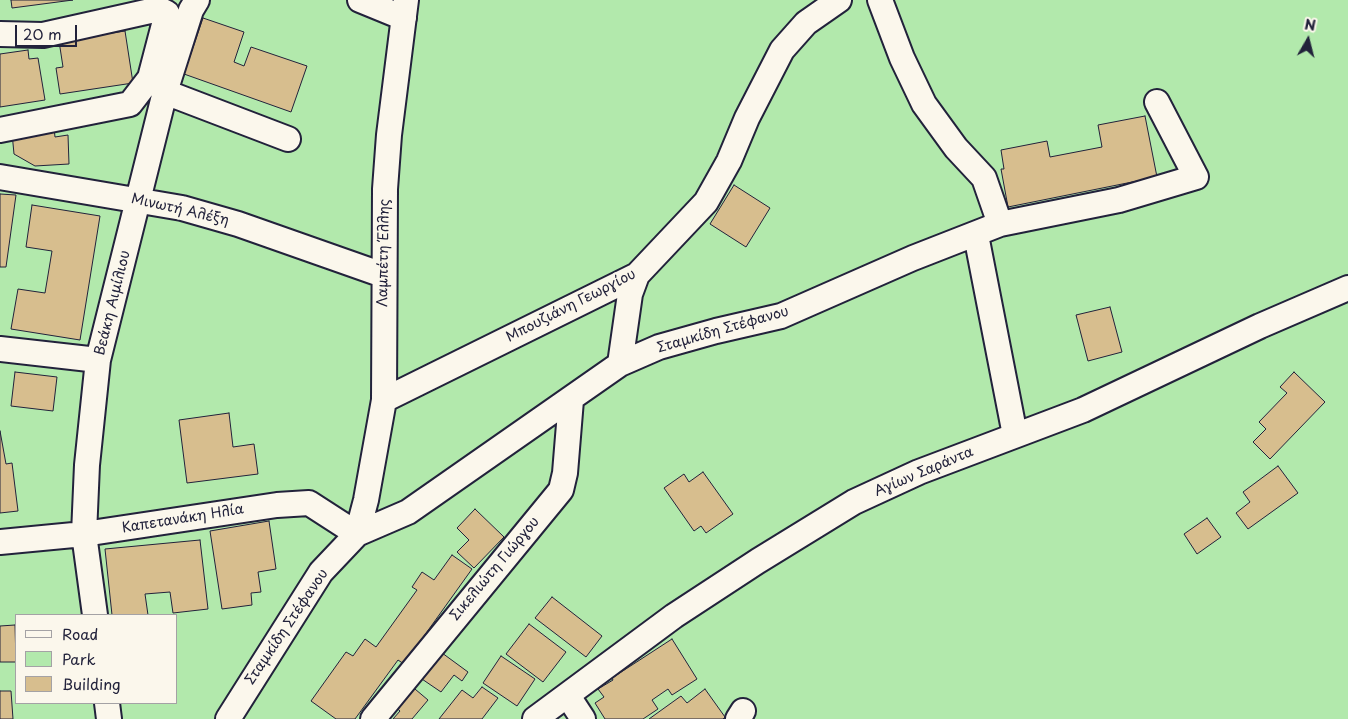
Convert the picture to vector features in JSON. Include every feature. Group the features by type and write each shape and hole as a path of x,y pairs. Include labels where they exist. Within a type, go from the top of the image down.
{"street":[{"name":"Βεάκη Αιμίλιου","path":"95,614 84,534 87,465 98,360 165,92 190,10 197,0"},
{"name":"Λαμπέτη Έλλης","path":"357,534 366,500 384,400 383,275 388,144 405,9 360,0"},
{"name":"Μπουζιάνη Γεωργίου","path":"384,400 637,274 706,202 729,161 747,118 782,50 806,23 839,0"},
{"path":"880,0 902,58 924,104 956,148 984,178 1000,224"},
{"path":"0,34 43,35 159,9 166,13 150,78 130,104 0,130"},
{"path":"165,92 288,139"},
{"name":"Σταμκίδη Στέφανου","path":"228,719 321,572 357,534 408,512 459,474 571,400 620,364 659,347 716,330 781,316 913,258 976,235 1000,224 1119,200 1196,177 1157,102"},
{"name":"Μινωτή Αλέξη","path":"0,177 182,208 238,224 383,275"},
{"path":"976,235 1015,435"},
{"path":"620,364 630,294 637,274"},
{"name":"Αγίων Σαράντα","path":"535,719 674,616 782,545 854,502 919,472 1083,410 1260,326 1348,288"},
{"path":"0,349 98,360"},
{"name":"Σικελιώτη Γιώργου","path":"373,719 561,490 565,472 571,400"},
{"name":"Καπετανάκη Ηλία","path":"0,542 84,534 277,505 309,503 357,534"},
{"path":"568,696 583,719"},
{"path":"107,704 109,719"}],"green space":[{"path":"0,0 1348,0 1348,719 0,719"}],"building":[{"path":"11,0 73,0 12,8"},
{"path":"203,18 244,32 234,62 244,66 251,47 307,66 291,112 184,74"},
{"path":"125,31 133,83 60,94 56,68 63,67 59,41"},
{"path":"28,50 29,59 38,58 45,100 0,107 0,54"},
{"path":"1145,116 1157,177 1008,207 1001,169 1004,169 1001,150 1047,141 1050,157 1102,147 1098,125"},
{"path":"54,128 55,137 68,135 69,164 35,166 14,154 12,133"},
{"path":"734,185 770,208 746,247 710,224"},
{"path":"0,194 16,195 6,267 0,267"},
{"path":"32,205 100,216 80,340 11,329 18,289 45,293 52,251 26,247"},
{"path":"1110,307 1122,352 1088,361 1076,315"},
{"path":"15,372 57,377 53,411 11,406"},
{"path":"1294,372 1325,402 1270,459 1253,442 1266,429 1259,422 1287,393 1280,387"},
{"path":"229,413 233,447 254,444 258,474 187,483 179,420"},
{"path":"0,431 6,464 12,463 18,511 0,513"},
{"path":"1278,466 1298,493 1248,529 1236,513 1250,502 1243,492"},
{"path":"703,472 733,514 706,533 701,526 694,531 664,488 684,474 689,482"},
{"path":"475,509 504,537 474,568 457,552 469,540 457,528"},
{"path":"1207,518 1221,537 1197,554 1184,534"},
{"path":"269,521 276,569 258,572 261,592 251,593 252,605 222,609 210,531"},
{"path":"200,540 208,609 173,613 170,592 145,594 148,614 112,614 105,549"},
{"path":"452,555 472,569 404,664 398,660 355,719 336,719 311,701 346,652 353,656 365,639 376,647 417,590 412,587 422,572 434,580"},
{"path":"552,597 602,636 586,657 535,618"},
{"path":"529,624 566,652 543,682 506,654"},
{"path":"15,625 15,662 0,662 0,626"},
{"path":"672,639 697,679 672,695 668,689 652,700 658,709 643,719 605,719 595,703 604,697 598,689"},
{"path":"438,650 468,672 462,681 454,675 441,692 419,677"},
{"path":"501,656 535,679 517,706 483,683"},
{"path":"409,684 428,700 412,719 393,719 400,711 392,704"},
{"path":"482,687 498,698 482,719 439,719 462,690 473,698"},
{"path":"705,689 725,717 723,719 649,719 681,696 687,703"},
{"path":"0,691 11,691 13,719 0,719"}]}
